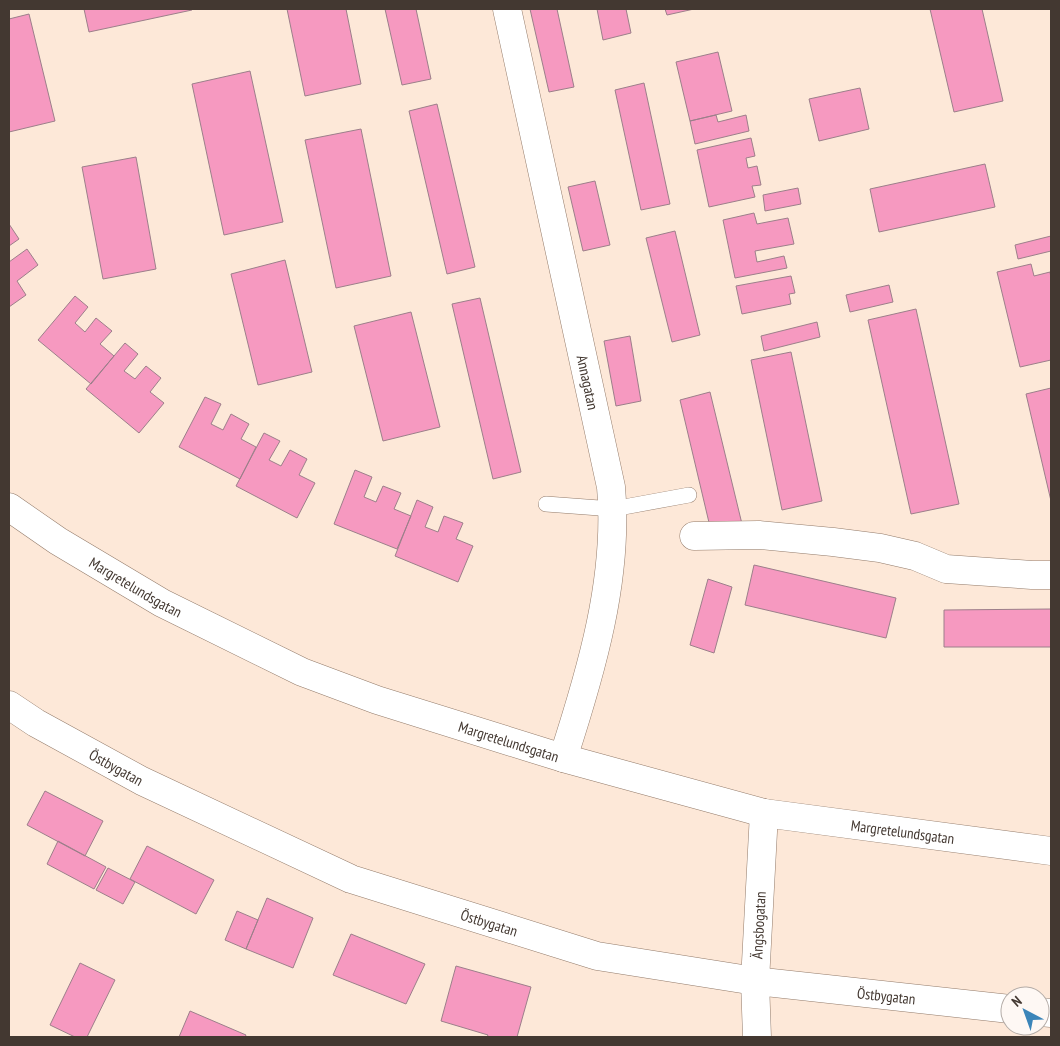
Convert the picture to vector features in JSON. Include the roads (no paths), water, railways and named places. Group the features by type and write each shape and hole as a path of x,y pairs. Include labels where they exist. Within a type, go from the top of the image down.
{"street":[{"name":"Annagatan","path":"507,9 611,487 613,509 602,617 593,658 563,758"},
{"name":"Margretelundsgatan","path":"9,507 58,542 162,603 302,672 377,700 563,758 764,813 1051,851"},
{"path":"694,536 759,535 834,542 880,548 915,556 946,569 1051,575"},
{"name":"Östbygatan","path":"9,705 142,781 351,879 597,956 756,981 1000,1008"},
{"name":"Ängsbogatan","path":"757,1037 756,981 764,813"}],"lane":[{"path":"546,504 613,509 688,495"}]}
